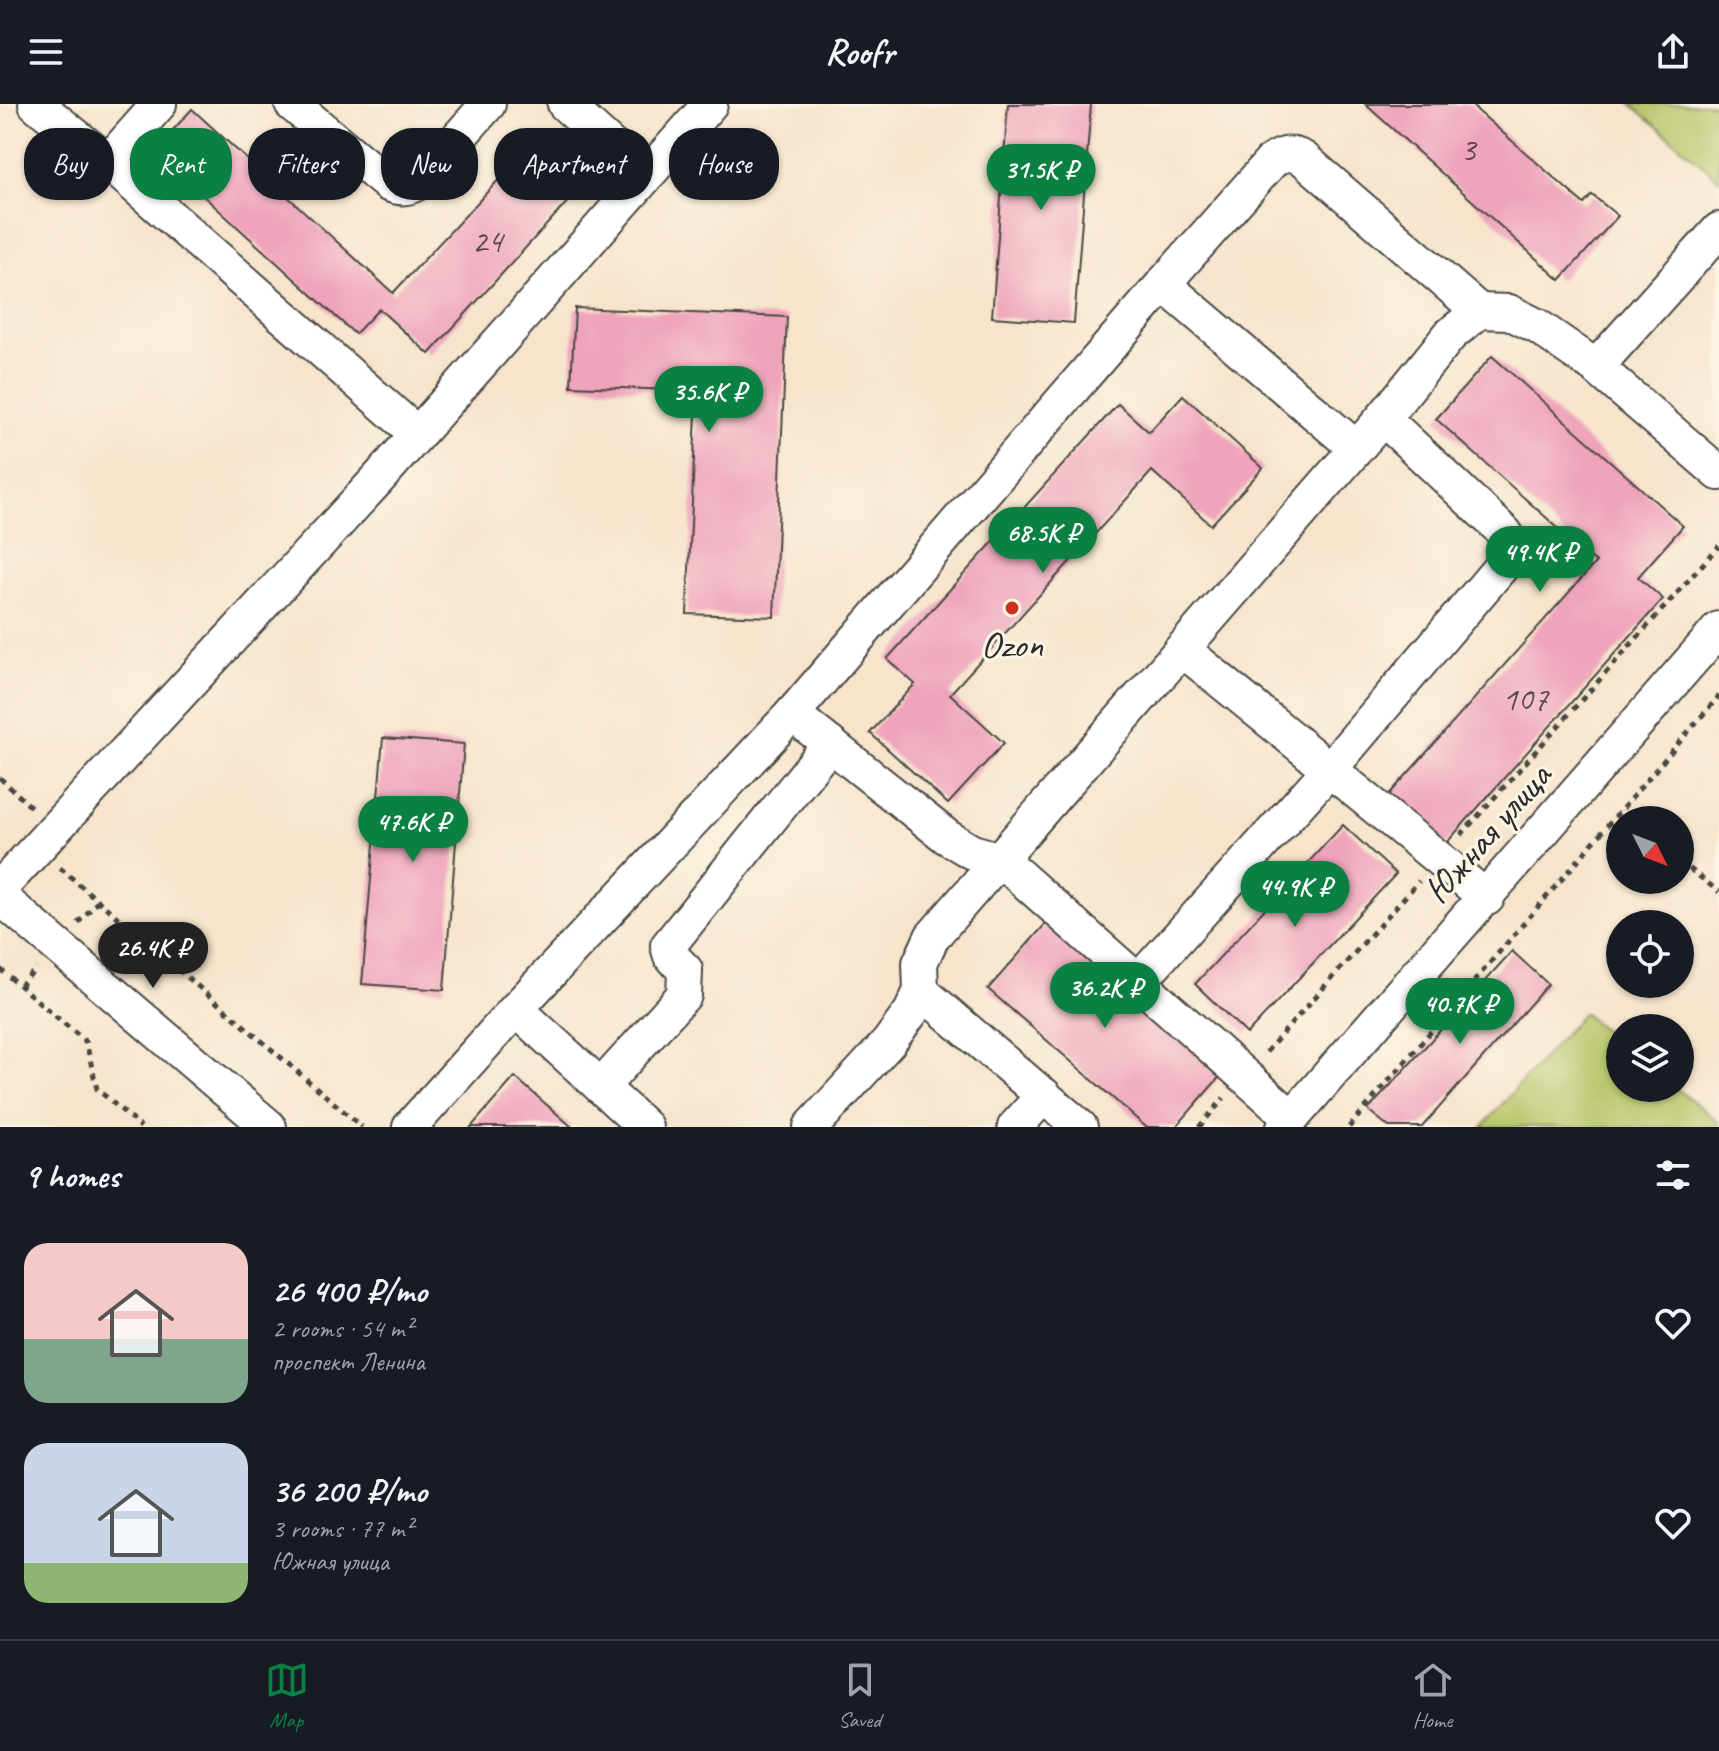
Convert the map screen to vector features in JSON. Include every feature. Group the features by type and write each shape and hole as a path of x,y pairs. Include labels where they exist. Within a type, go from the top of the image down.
{"street":[{"path":"36,104 66,128"},
{"path":"114,155 159,104"},
{"path":"292,104 388,184 399,188 411,188 420,181 488,104"},
{"path":"565,104 592,128"},
{"path":"653,167 710,104"},
{"path":"410,1127 792,714 1163,284 1272,161 1282,154 1294,153 1304,159 1479,311 1509,312 1596,367 1719,473"},
{"path":"114,167 417,434"},
{"path":"0,888 417,434 624,200"},
{"path":"1596,367 1719,230"},
{"path":"1163,284 1356,448"},
{"path":"811,1127 889,1042 921,991 920,963 932,937 1383,418 1450,335 1479,311"},
{"path":"1137,983 1329,770 1512,554 1511,543 1505,533 1383,418"},
{"name":"Южная улица","path":"1288,1123 1719,629"},
{"path":"1182,649 1487,898"},
{"path":"792,714 947,837 972,852 1001,860 1288,1123"},
{"path":"601,1087 684,995 685,970 671,956 668,946 830,744"},
{"path":"0,897 269,1127"},
{"path":"921,991 1080,1127"},
{"path":"516,1009 645,1127"},
{"path":"1015,1127 1044,1095"}],"path":[{"path":"1626,806 1719,696"},
{"path":"0,778 35,811 36,848 362,1127"},
{"path":"1349,1127 1606,829"},
{"path":"1694,872 1719,892"},
{"path":"0,969 86,1042 97,1089 141,1127"}],"green space":[{"path":"1631,104 1719,104 1719,179"},
{"path":"1583,1013 1606,1032 1606,1102 1694,1102 1719,1122 1719,1127 1482,1127"}],"building":[{"path":"1008,104 1091,104 1074,323 992,317"},
{"path":"1365,104 1470,104 1584,204 1592,195 1618,216 1560,280"},
{"path":"192,109 213,128 175,128"},
{"path":"232,146 248,160 248,200 291,200 393,293 494,185 494,200 569,200 429,354 379,309 355,334 208,200 232,200"},
{"path":"575,308 787,317 774,617 687,614 697,391 571,386"},
{"path":"1492,356 1683,526 1638,577 1663,599 1442,848 1386,798 1596,562 1436,419"},
{"path":"1183,395 1263,468 1211,525 1152,471 950,694 1004,743 948,804 870,733 915,684 887,659 1118,404 1149,432"},
{"path":"383,738 464,744 444,990 362,984"},
{"path":"1343,825 1396,874 1247,1034 1195,984"},
{"path":"1049,920 1223,1073 1176,1127 1146,1127 988,989"},
{"path":"1512,951 1548,984 1422,1127 1389,1127 1368,1110"},
{"path":"515,1077 572,1127 471,1127"}],"place":[{"name":"Ozon","path":"1012,608"}]}
